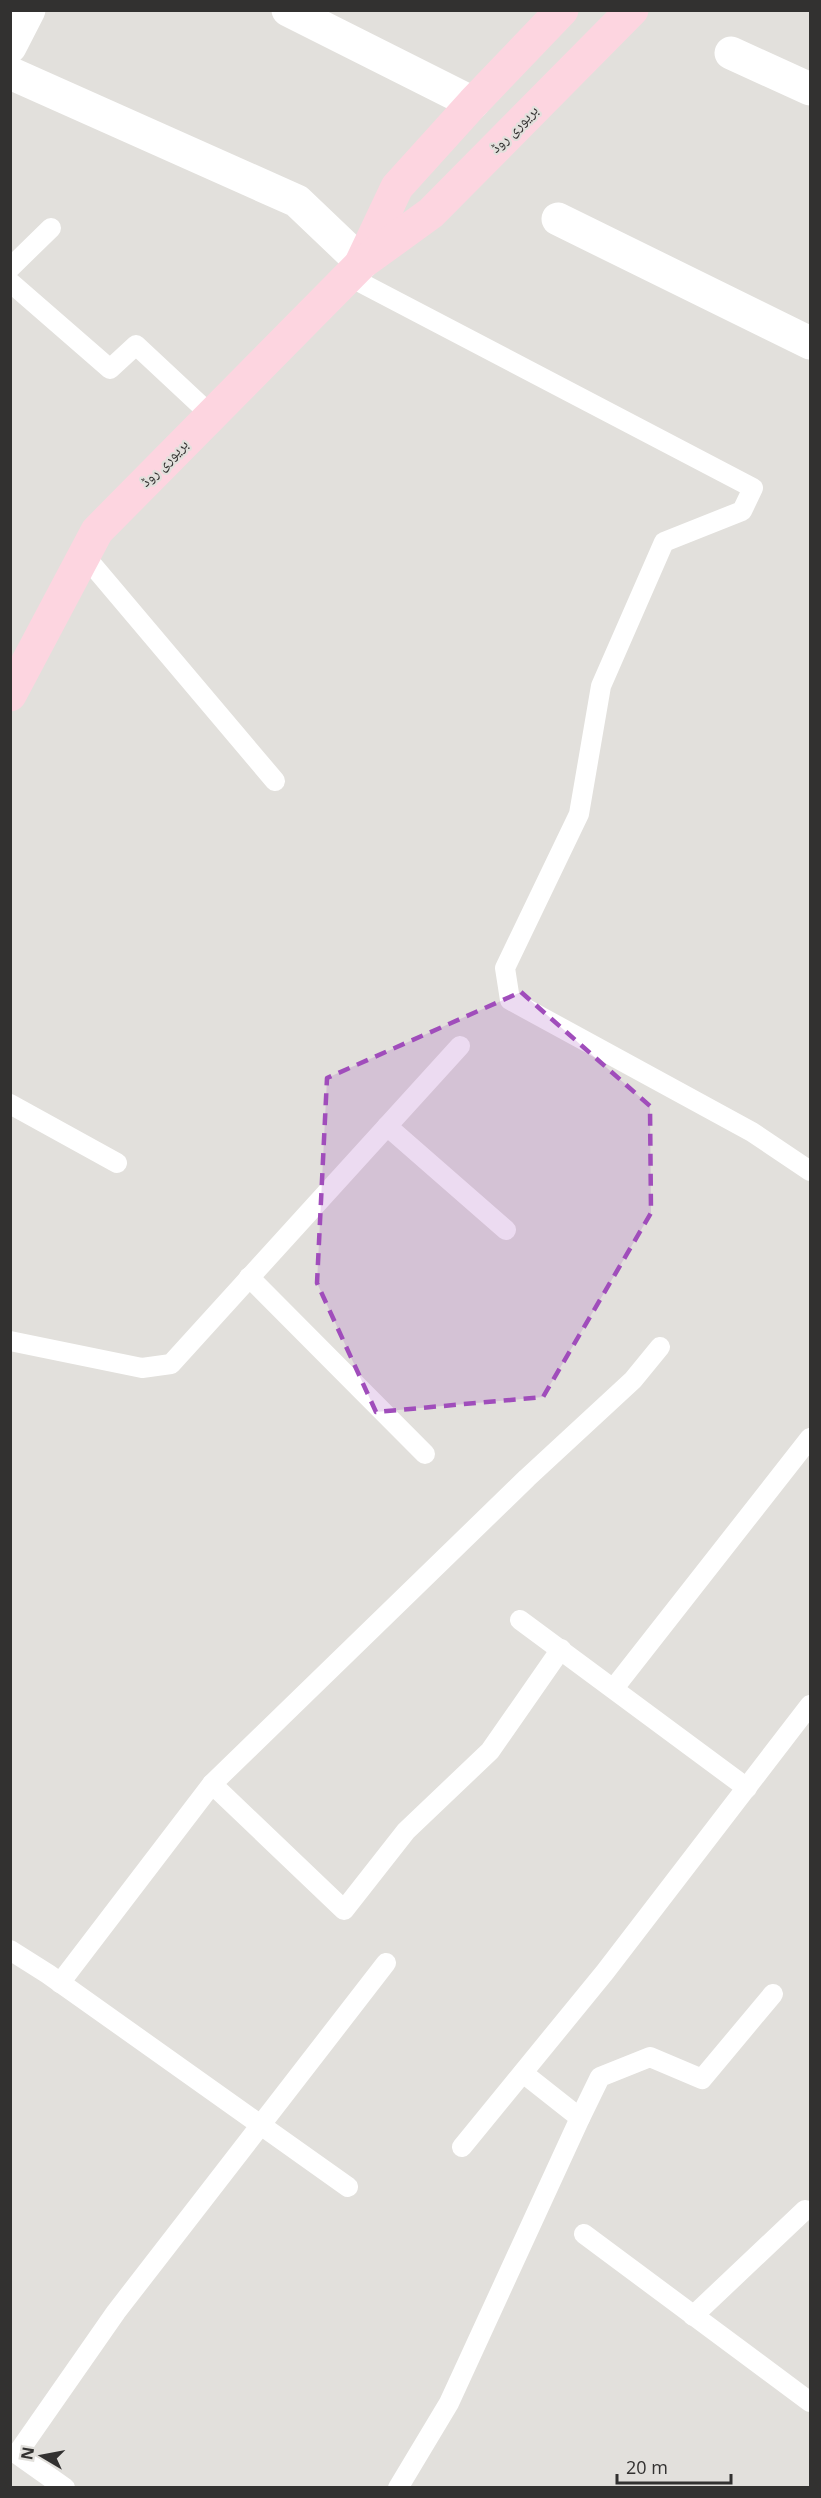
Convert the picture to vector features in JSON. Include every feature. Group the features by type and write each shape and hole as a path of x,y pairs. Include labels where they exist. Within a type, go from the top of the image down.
{"main road":[{"name":"بریوری روڈ","path":"355,269 398,187 473,103 562,10"},
{"name":"بریوری روڈ","path":"10,694 97,531 355,269 431,213 632,10"}],"street":[{"path":"10,47 29,10"},
{"path":"288,10 473,103"},
{"path":"731,53 810,89"},
{"path":"10,73 297,201 355,269"},
{"path":"558,219 810,343"}],"lane":[{"path":"10,268 51,228"},
{"path":"355,269 753,488 742,511 664,542 601,686 579,814 505,968 510,1000 752,1132 810,1171"},
{"path":"10,282 110,369 136,345 211,415"},
{"path":"84,555 275,781"},
{"path":"10,1341 142,1368 171,1364 460,1046"},
{"path":"10,1104 117,1163"},
{"path":"387,1126 506,1230"},
{"path":"249,1277 425,1454"},
{"path":"60,1983 212,1784 527,1478 633,1380 660,1347"},
{"path":"614,1688 810,1438"},
{"path":"520,1620 747,1788"},
{"path":"212,1784 344,1910 406,1831 490,1751 561,1649"},
{"path":"462,2147 523,2073 810,1705"},
{"path":"10,1950 348,2187"},
{"path":"65,2487 17,2454 116,2312 387,1963"},
{"path":"398,2487 449,2403 600,2077 650,2057 702,2079 773,1994"},
{"path":"523,2073 580,2118"},
{"path":"693,2316 805,2210"},
{"path":"584,2234 810,2402"}],"highlighted area":[{"path":"521,992 650,1106 651,1213 543,1397 376,1412 317,1283 327,1078"}]}
